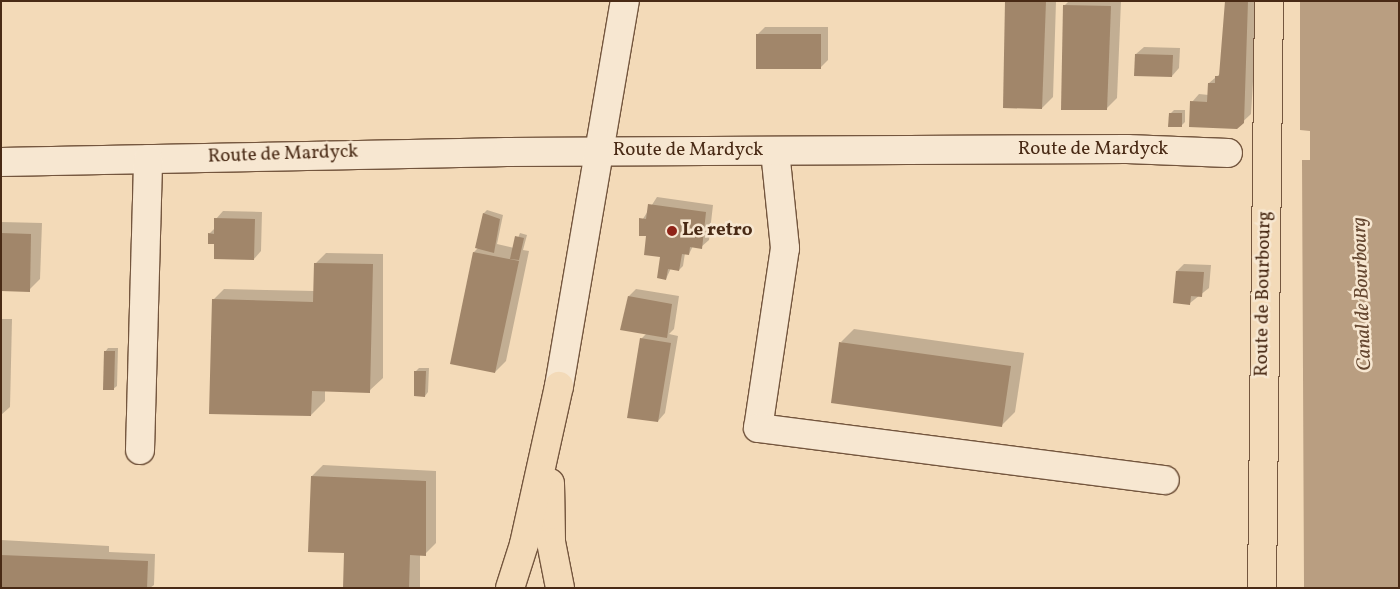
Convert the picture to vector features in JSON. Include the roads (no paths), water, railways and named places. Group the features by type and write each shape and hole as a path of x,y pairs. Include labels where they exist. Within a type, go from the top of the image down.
{"main road":[{"name":"Route de Bourbourg","path":"1262,588 1269,1"},
{"path":"510,588 524,544 559,386"},
{"path":"559,386 549,522 560,588"}],"street":[{"path":"559,386 625,1"},
{"name":"Route de Mardyck","path":"1,162 362,153 1126,149 1228,152"},
{"path":"775,151 785,248 758,428 1165,480"},
{"path":"140,450 148,159"}],"water":[{"name":"Canal de Bourbourg","path":"1300,1 1399,1 1399,588 1304,588 1302,160 1310,160 1310,131 1300,130"}],"place":[{"name":"Le retro","path":"672,231"}]}
